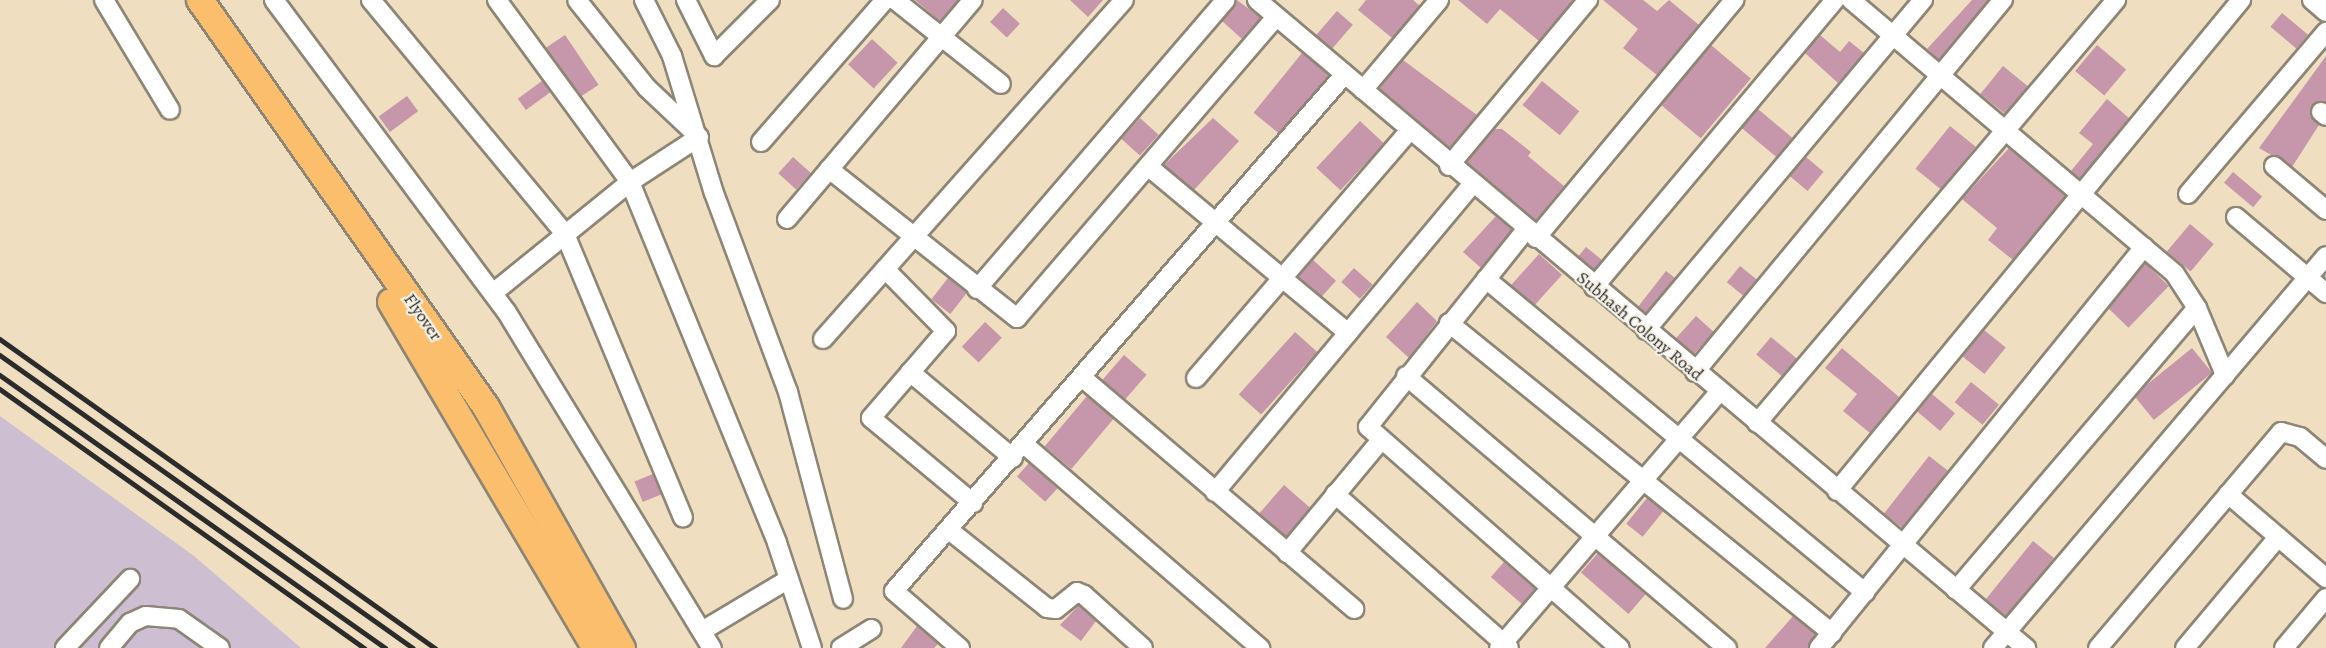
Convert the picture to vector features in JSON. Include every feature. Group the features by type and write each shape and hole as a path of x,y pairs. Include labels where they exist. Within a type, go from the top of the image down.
{"highway":[{"name":"Flyover","path":"182,0 414,336 596,648"},
{"name":"Flyover","path":"200,0 486,407 622,648"}],"street":[{"path":"104,0 170,110"},
{"path":"274,0 493,294 712,648"},
{"path":"371,0 565,234 683,517"},
{"path":"497,0 630,182 789,579 812,648"},
{"path":"577,0 647,88 699,137"},
{"path":"644,0 672,56 788,392 843,599"},
{"path":"686,0 714,56 770,0"},
{"path":"761,142 885,0"},
{"path":"895,0 943,35 1001,84"},
{"path":"787,219 973,0"},
{"path":"823,339 1124,0"},
{"path":"977,289 1226,0"},
{"name":"Subhash Colony Road","path":"1257,0 1345,74 1471,186 2026,648"},
{"path":"1363,90 1439,0"},
{"path":"1449,166 1588,0"},
{"path":"1620,648 1381,440 1368,423 1486,279 1531,234 1734,0"},
{"path":"1594,287 1835,0"},
{"path":"1851,0 2080,191 2175,274 2197,308 2225,375"},
{"path":"1646,330 1923,0"},
{"path":"1695,372 2003,0"},
{"path":"1757,423 2116,0"},
{"path":"1837,491 2080,191 2241,0"},
{"path":"2312,0 2326,12"},
{"path":"829,170 915,235 1009,316 1022,316 1276,17"},
{"path":"2188,194 2326,32"},
{"path":"960,648 894,591 1084,379 1345,74"},
{"path":"1196,378 1409,131"},
{"path":"493,294 630,182 699,137"},
{"path":"2274,166 2326,210"},
{"path":"1149,167 1348,333"},
{"path":"1215,492 1471,186"},
{"path":"2236,217 2326,293"},
{"path":"1819,648 1904,547 2144,247"},
{"path":"1994,648 2326,256"},
{"path":"885,269 946,327 873,413 873,423 973,503"},
{"path":"1486,279 1865,593"},
{"path":"1956,590 2197,308"},
{"path":"1449,324 1832,633"},
{"path":"910,372 1019,452 1260,648"},
{"path":"1406,376 1727,648"},
{"path":"1084,379 1354,609"},
{"path":"1335,494 1504,646 1719,392"},
{"path":"2098,648 2281,432 2300,437 2326,459"},
{"path":"1287,553 1381,440"},
{"path":"2228,494 2326,578"},
{"path":"949,530 1047,608 1056,609 1077,592 1143,648"},
{"path":"2185,648 2278,537"},
{"path":"65,648 130,579"},
{"path":"702,631 789,579"},
{"path":"2284,648 2326,598"},
{"path":"109,648 130,623 146,616 179,619 220,648"},
{"path":"841,648 872,629"}],"shaded area":[{"path":"0,416 194,556 301,648 0,648"}],"building":[{"path":"915,0 958,0 940,21"},
{"path":"1070,0 1103,0 1088,17"},
{"path":"1237,0 1261,18 1242,39 1222,21"},
{"path":"1366,0 1413,0 1420,6 1392,38 1358,10"},
{"path":"1458,0 1573,0 1539,41 1500,9 1487,24"},
{"path":"1603,0 1643,0 1657,11 1669,0 1699,25 1657,75 1623,48 1638,29"},
{"path":"1972,0 1988,0 1939,60 1927,49"},
{"path":"1003,8 1020,24 1007,38 990,22"},
{"path":"1337,11 1353,25 1332,49 1316,35"},
{"path":"2282,13 2308,35 2296,49 2270,27"},
{"path":"565,35 599,85 579,98 546,48"},
{"path":"1820,35 1840,52 1849,41 1864,53 1838,83 1805,53"},
{"path":"872,39 898,63 874,88 848,65"},
{"path":"1711,45 1751,78 1701,138 1661,105"},
{"path":"2097,45 2126,69 2104,95 2075,71"},
{"path":"1302,53 1329,75 1281,135 1254,113"},
{"path":"2326,56 2326,102 2312,105 2310,116 2319,125 2292,167 2259,148"},
{"path":"1403,60 1477,115 1450,148 1379,88"},
{"path":"2003,66 2028,86 2005,114 1980,94"},
{"path":"542,81 550,92 526,110 518,99"},
{"path":"1542,81 1579,111 1560,135 1522,105"},
{"path":"407,96 418,111 390,132 379,117"},
{"path":"2107,99 2129,118 2080,179 2071,171 2093,144 2079,133"},
{"path":"1758,109 1792,138 1776,157 1742,128"},
{"path":"1140,118 1159,135 1140,156 1121,139"},
{"path":"1213,118 1239,141 1194,190 1164,165"},
{"path":"1360,121 1384,144 1340,190 1316,168"},
{"path":"1950,126 1976,147 1941,190 1915,169"},
{"path":"1495,129 1502,129 1531,152 1528,156 1564,186 1536,220 1467,162"},
{"path":"2009,148 2065,196 2013,260 1988,240 1997,228 1962,199"},
{"path":"793,157 811,173 796,189 778,173"},
{"path":"1806,157 1824,172 1808,191 1790,176"},
{"path":"2233,172 2262,196 2253,207 2224,183"},
{"path":"1496,216 1512,229 1481,268 1463,252"},
{"path":"2190,224 2214,244 2191,272 2167,252"},
{"path":"1586,247 1602,260 1595,270 1578,256"},
{"path":"1539,254 1562,275 1534,306 1511,285"},
{"path":"1313,260 1336,281 1321,298 1298,277"},
{"path":"2145,263 2169,286 2128,328 2105,305"},
{"path":"1740,266 1757,280 1744,296 1727,282"},
{"path":"1354,268 1373,285 1360,299 1341,282"},
{"path":"1666,271 1675,278 1647,313 1638,306"},
{"path":"948,278 967,293 950,314 931,299"},
{"path":"1417,302 1437,321 1409,358 1386,337"},
{"path":"1696,316 1714,332 1694,354 1676,338"},
{"path":"985,322 1002,338 979,363 962,347"},
{"path":"1984,330 2006,348 1984,374 1963,356"},
{"path":"1295,332 1317,352 1261,414 1239,394"},
{"path":"1771,337 1797,359 1782,376 1756,355"},
{"path":"1842,348 1899,397 1870,433 1843,411 1857,394 1825,368"},
{"path":"2192,348 2212,373 2154,420 2134,395"},
{"path":"1124,355 1147,375 1125,400 1102,380"},
{"path":"1971,382 1999,405 1983,425 1955,402"},
{"path":"1932,394 1955,413 1940,431 1917,412"},
{"path":"1087,396 1114,418 1071,469 1045,447"},
{"path":"1929,456 1948,471 1903,528 1884,514"},
{"path":"1029,463 1057,488 1045,502 1017,476"},
{"path":"653,474 661,494 643,502 634,481"},
{"path":"1284,485 1310,508 1285,537 1259,514"},
{"path":"1647,498 1663,511 1643,537 1626,524"},
{"path":"2033,541 2054,558 2007,616 1986,599"},
{"path":"1598,553 1646,594 1628,614 1581,573"},
{"path":"1504,562 1535,589 1522,604 1491,577"},
{"path":"1079,605 1096,621 1081,641 1060,625"},
{"path":"1793,616 1816,634 1808,648 1765,648"},
{"path":"917,626 938,644 934,648 901,648"}],"railway":[{"path":"0,339 435,648"},
{"path":"0,355 413,648"},
{"path":"0,375 385,648"},
{"path":"0,389 364,648"}]}
